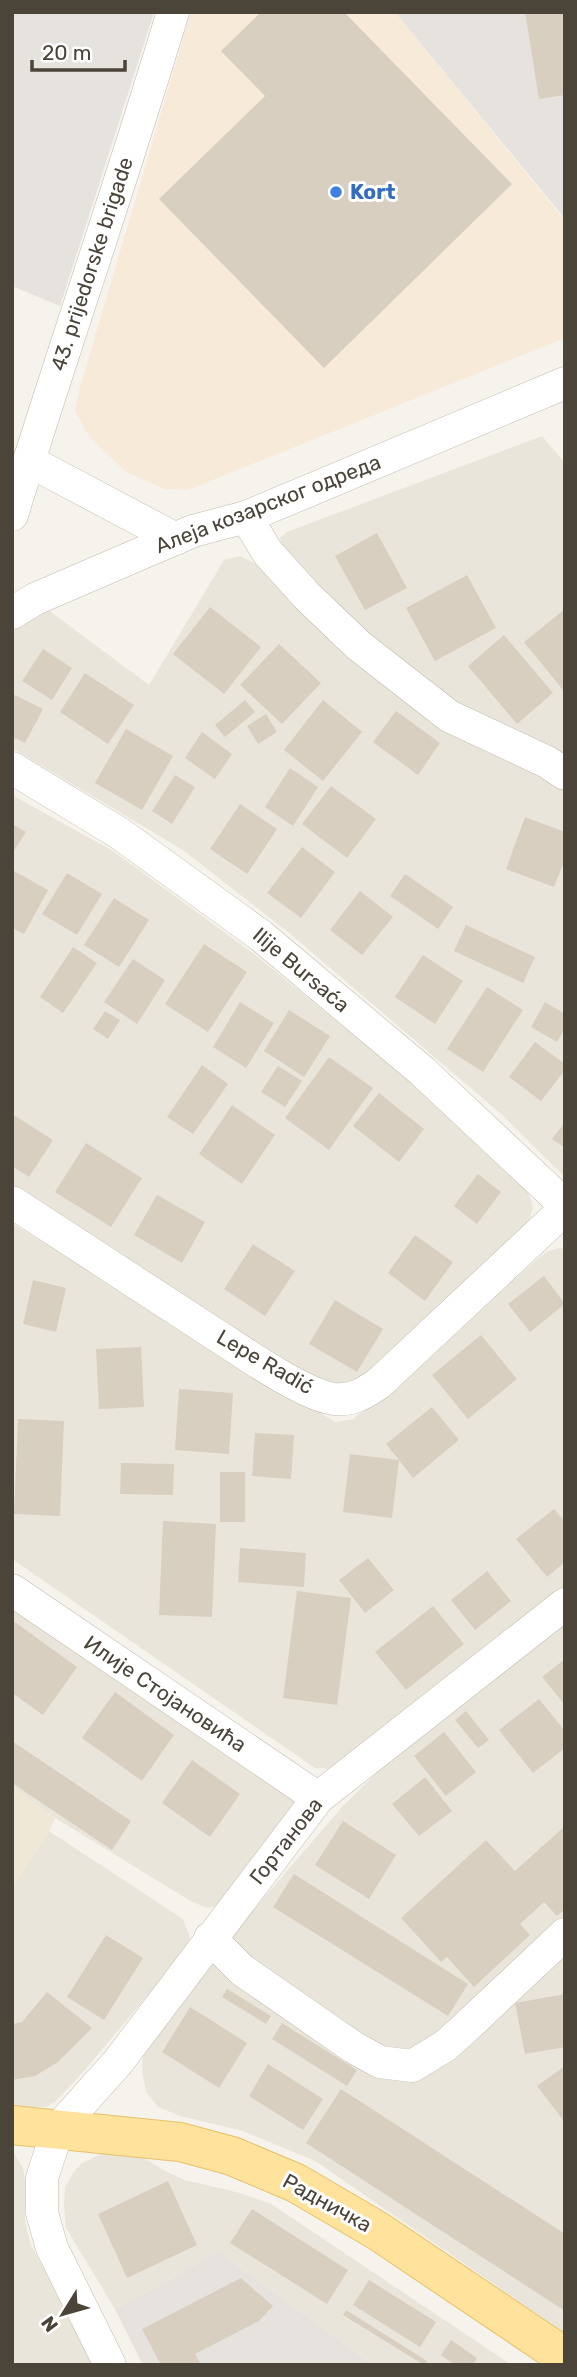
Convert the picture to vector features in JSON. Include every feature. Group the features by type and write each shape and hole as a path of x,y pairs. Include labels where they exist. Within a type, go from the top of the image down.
{"main road":[{"name":"Радничка","path":"12,2125 180,2142 232,2156 296,2183 378,2231 565,2357"}],"street":[{"name":"43. prijedorske brigade","path":"12,515 173,12"},
{"name":"Алеја козарског одреда","path":"12,613 35,599 192,531 246,517 565,383"},
{"path":"29,461 176,539"},
{"path":"246,517 268,552 307,596 358,645 449,716 547,762 565,774"},
{"name":"Ilije Bursaća","path":"12,768 119,833 260,935 422,1072 565,1207"},
{"name":"Lepe Radić","path":"12,1202 251,1357 302,1387 329,1399 358,1398 378,1384 565,1207"},
{"name":"Илије Стојановића","path":"12,1590 318,1798"},
{"name":"Гортанова","path":"58,2129 118,2062 318,1798 565,1604"},
{"path":"210,1938 242,1970 353,2047 380,2062 412,2066 445,2046 565,1934"},
{"path":"58,2129 42,2178 42,2213 52,2248 110,2365"}],"shaded area":[{"path":"12,12 154,12 60,306 12,286"},
{"path":"191,12 395,12 565,221 565,338 188,490 164,489 126,472 90,438 75,411"},
{"path":"395,12 565,12 565,221 561,214"},
{"path":"542,436 565,463 565,763 447,701 363,636 285,552 280,538 287,532"},
{"path":"240,556 260,566 565,791 565,1177 500,1113 288,932 183,850 12,748 12,624 24,592 149,685 224,560"},
{"path":"12,795 113,851 254,954 444,1108 524,1181 533,1206 526,1234 354,1385 338,1390 279,1357 12,1192"},
{"path":"12,1223 335,1422 353,1419 546,1252 565,1249 565,1592 336,1769 315,1768 12,1559"},
{"path":"12,1603 290,1793 297,1808 224,1904 206,1908 189,1900 55,1818 12,1787"},
{"path":"565,1621 565,2333 315,2161 243,2131 180,2116 158,2107 146,2092 142,2070 148,2041 230,1937 343,1806 406,1744"},
{"path":"12,1787 55,1818 12,1887"},
{"path":"49,1831 183,1919 190,1938 182,1954 56,2101 46,2107 12,2107 12,1887"},
{"path":"12,2150 23,2168 25,2223 31,2245 94,2365 12,2365"},
{"path":"132,2151 185,2180 240,2193 271,2204 512,2365 373,2365 219,2252 115,2309 66,2228 65,2187 82,2163 104,2153"},
{"path":"219,2252 373,2365 143,2365 115,2309"}],"building":[{"name":"Kort","path":"261,12 344,12 512,184 324,368 159,199 265,96 221,51"},
{"path":"525,12 565,12 565,95 539,99"},
{"path":"377,533 407,588 365,610 335,556"},
{"path":"467,575 496,628 435,661 406,608"},
{"path":"210,607 261,647 224,694 173,654"},
{"path":"565,609 565,688 563,690 524,642"},
{"path":"504,635 553,693 517,724 468,666"},
{"path":"279,644 321,683 282,724 240,685"},
{"path":"43,649 72,668 52,700 22,681"},
{"path":"85,673 134,705 108,744 60,712"},
{"path":"15,695 43,709 25,743 12,737 12,700"},
{"path":"245,700 255,712 225,737 215,725"},
{"path":"323,700 362,732 323,781 284,750"},
{"path":"396,711 440,743 418,775 373,742"},
{"path":"266,714 277,732 258,744 247,726"},
{"path":"126,729 173,756 142,810 95,783"},
{"path":"202,732 232,754 215,779 185,758"},
{"path":"290,768 318,787 293,826 265,807"},
{"path":"175,775 195,787 172,824 152,811"},
{"path":"331,786 376,819 347,858 302,824"},
{"path":"240,804 277,829 247,874 210,849"},
{"path":"525,817 565,832 565,859 554,887 506,869"},
{"path":"12,824 26,832 12,854"},
{"path":"302,847 335,872 301,918 267,893"},
{"path":"12,870 48,890 24,934 12,928"},
{"path":"67,873 102,894 77,935 42,914"},
{"path":"405,874 453,907 438,929 390,896"},
{"path":"360,891 393,917 362,955 330,930"},
{"path":"114,898 149,920 119,967 84,945"},
{"path":"466,925 535,957 523,983 454,951"},
{"path":"204,944 247,972 208,1032 165,1004"},
{"path":"73,947 97,963 63,1013 40,997"},
{"path":"423,955 463,981 435,1024 395,997"},
{"path":"133,959 165,980 137,1024 104,1002"},
{"path":"487,987 523,1010 483,1072 447,1049"},
{"path":"240,1002 274,1023 246,1068 213,1047"},
{"path":"545,1002 565,1014 565,1028 557,1042 531,1027"},
{"path":"289,1010 330,1036 304,1077 264,1051"},
{"path":"105,1011 120,1020 108,1039 93,1029"},
{"path":"535,1042 565,1064 565,1070 541,1101 509,1077"},
{"path":"329,1057 373,1088 329,1150 285,1118"},
{"path":"202,1065 228,1084 193,1134 167,1117"},
{"path":"278,1066 302,1081 285,1107 261,1092"},
{"path":"379,1093 424,1129 399,1162 353,1126"},
{"path":"232,1105 275,1135 242,1184 199,1154"},
{"path":"12,1114 53,1140 29,1177 12,1166"},
{"path":"565,1122 565,1148 552,1139"},
{"path":"86,1143 142,1178 111,1227 55,1192"},
{"path":"478,1174 501,1192 477,1224 454,1206"},
{"path":"157,1195 205,1222 182,1263 134,1235"},
{"path":"415,1235 453,1262 425,1301 388,1273"},
{"path":"253,1244 295,1271 265,1316 224,1289"},
{"path":"544,1276 565,1304 530,1332 508,1304"},
{"path":"33,1280 66,1288 56,1332 23,1324"},
{"path":"335,1300 383,1329 357,1372 309,1344"},
{"path":"481,1335 517,1379 468,1419 432,1375"},
{"path":"141,1347 144,1407 99,1409 96,1349"},
{"path":"179,1389 233,1393 229,1454 175,1450"},
{"path":"432,1407 459,1440 413,1478 386,1444"},
{"path":"18,1419 64,1421 60,1516 14,1514"},
{"path":"255,1433 294,1435 291,1479 252,1476"},
{"path":"350,1454 399,1460 392,1518 343,1512"},
{"path":"121,1463 174,1464 173,1495 120,1494"},
{"path":"220,1472 245,1472 245,1522 220,1522"},
{"path":"554,1509 565,1522 565,1562 547,1577 516,1539"},
{"path":"163,1521 216,1524 212,1617 159,1615"},
{"path":"240,1548 306,1553 304,1587 238,1582"},
{"path":"368,1558 394,1590 365,1613 339,1580"},
{"path":"487,1571 511,1601 475,1630 451,1600"},
{"path":"297,1591 351,1598 337,1705 283,1698"},
{"path":"433,1606 464,1644 406,1690 375,1652"},
{"path":"12,1620 77,1667 43,1715 12,1693"},
{"path":"565,1659 565,1705 542,1677"},
{"path":"115,1692 174,1735 142,1781 82,1738"},
{"path":"539,1699 565,1731 565,1748 533,1773 499,1730"},
{"path":"466,1711 489,1740 478,1748 455,1720"},
{"path":"444,1732 476,1772 446,1796 414,1756"},
{"path":"12,1741 131,1821 112,1850 12,1783"},
{"path":"192,1760 240,1794 210,1837 162,1803"},
{"path":"425,1777 452,1811 419,1836 392,1804"},
{"path":"343,1821 396,1855 369,1899 315,1865"},
{"path":"565,1826 565,1909 557,1916 544,1902 520,1924 530,1935 474,1987 447,1957 441,1962 401,1918 486,1840 515,1871"},
{"path":"294,1874 468,1984 448,2016 273,1907"},
{"path":"106,1935 143,1958 104,2020 67,1997"},
{"path":"227,1989 271,2016 266,2024 222,1997"},
{"path":"47,1992 92,2028 58,2062 35,2076 12,2080 12,2024 22,2022"},
{"path":"565,1994 565,2047 525,2054 515,2003"},
{"path":"190,2007 247,2043 219,2088 162,2052"},
{"path":"282,2023 357,2070 347,2086 272,2039"},
{"path":"268,2064 323,2099 303,2130 249,2096"},
{"path":"565,2066 565,2119 563,2120 537,2086"},
{"path":"341,2089 565,2234 565,2311 306,2143"},
{"path":"168,2181 197,2245 127,2278 98,2214"},
{"path":"252,2209 348,2270 327,2304 230,2243"},
{"path":"241,2278 273,2306 259,2321 195,2354 201,2365 161,2365 142,2329"},
{"path":"369,2280 436,2322 420,2347 353,2305"},
{"path":"346,2310 427,2361 424,2365 343,2315"},
{"path":"451,2340 477,2358 473,2365 455,2365 441,2355"}],"place":[{"name":"Kort","path":"336,192"}]}
